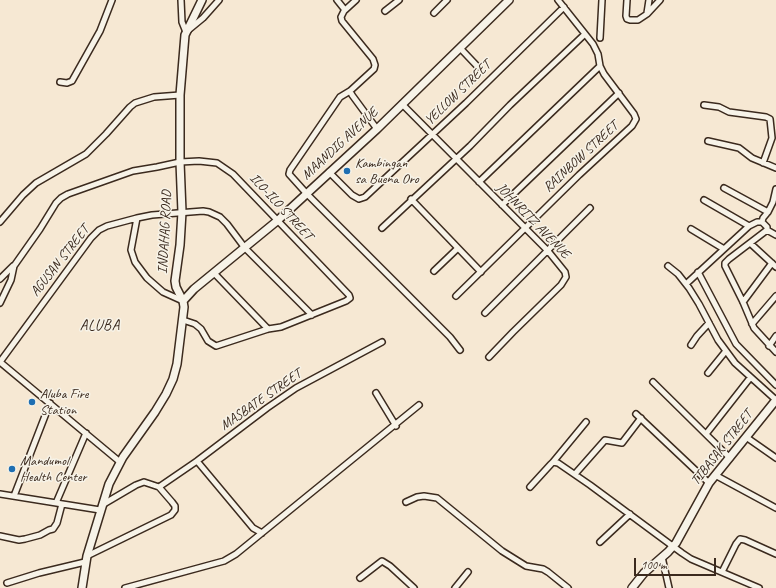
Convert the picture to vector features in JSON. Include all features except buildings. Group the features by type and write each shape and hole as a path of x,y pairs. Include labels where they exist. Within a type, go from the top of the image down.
{"street":[{"path":"60,82 66,83 72,81 100,31 112,0"},
{"path":"181,0 182,22 186,32 220,0"},
{"name":"INDAHAG ROAD","path":"82,588 86,559 109,484 130,446 155,412 173,379 177,364 183,320 183,300 176,287 175,281 180,245 182,212 180,95 184,39 202,0"},
{"path":"337,0 345,10"},
{"path":"356,0 342,14 342,21 373,59 375,65 374,69 350,91 340,97 290,170 290,175 307,194 450,337 460,350"},
{"path":"385,12 399,0"},
{"path":"434,13 447,0"},
{"name":"MAANDIG AVENUE","path":"183,300 246,248 307,194 509,0"},
{"name":"RAINBOW STREET","path":"456,296 634,124 636,119 634,114 604,74 600,66 598,54 593,44 558,0"},
{"path":"600,38 602,0"},
{"path":"627,0 627,19 638,20 647,14 660,0"},
{"path":"647,14 649,0"},
{"name":"YELLOW STREET","path":"329,172 356,198 362,199 564,7"},
{"path":"382,228 411,199 456,159 585,34"},
{"path":"460,48 478,67"},
{"path":"478,182 600,66"},
{"path":"350,91 377,128"},
{"path":"502,205 619,93"},
{"path":"0,222 36,183 86,154 135,103 154,97 180,95"},
{"name":"JOHNRITZ AVENUE","path":"402,104 548,251 563,268 566,274 564,280 489,357"},
{"path":"704,105 719,107 729,112 766,117 770,119 772,138 763,163"},
{"path":"708,141 739,148 752,158 776,168"},
{"name":"ILO-ILO STREET","path":"14,266 56,203 68,194 133,171 180,162 207,161 220,164 233,174 350,298 346,302 312,315"},
{"path":"724,188 768,212"},
{"path":"762,222 773,202 776,189"},
{"path":"411,199 481,272"},
{"path":"704,200 749,226"},
{"path":"485,314 590,208"},
{"name":"AGUSAN STREET","path":"0,362 91,238 107,226 137,218 182,212 203,211 214,214 227,224 246,248 312,315"},
{"path":"137,218 131,250 135,262 148,278 163,292 183,300"},
{"path":"686,284 749,226 757,222 762,222 767,226 767,230 776,235"},
{"path":"691,229 724,249"},
{"path":"767,230 729,259 725,263 725,266 752,324 769,346 776,352"},
{"path":"743,302 774,265 750,243"},
{"path":"434,271 458,248"},
{"path":"0,279 14,266"},
{"path":"0,303 11,280 14,266"},
{"path":"668,266 674,269 686,284 699,304 725,352 750,378 776,400"},
{"path":"698,272 736,344 776,385"},
{"path":"214,273 268,329"},
{"path":"752,324 776,296"},
{"path":"183,320 195,324 201,329 208,341 216,346 268,329 281,327 312,315"},
{"path":"691,345 709,323"},
{"path":"769,346 776,336"},
{"name":"MASBATE STREET","path":"159,488 296,388 382,342"},
{"path":"708,373 725,352"},
{"path":"0,362 120,462"},
{"path":"706,434 750,378"},
{"path":"653,382 730,458"},
{"path":"376,393 396,426"},
{"name":"TIBASAK STREET","path":"632,588 644,573 673,547 709,483 776,400"},
{"path":"14,496 50,403"},
{"path":"124,588 224,561 236,554 396,426 419,405"},
{"path":"636,414 709,483"},
{"path":"576,474 605,440 618,443 623,442 641,418"},
{"path":"530,487 586,422"},
{"path":"0,536 18,540 40,535 53,529 57,523 59,503 86,433"},
{"path":"746,437 776,458"},
{"path":"197,461 254,528 262,533"},
{"path":"553,462 558,463 576,474 691,559 759,588"},
{"path":"715,475 776,508"},
{"path":"0,494 101,508 141,483 148,483 159,488 175,506 174,513 86,559 7,583"},
{"path":"406,502 416,497 424,496 437,498 502,552 526,566 543,569 568,588"},
{"path":"600,542 630,514"},
{"path":"722,572 740,539 776,554"},
{"path":"662,557 669,588"},
{"path":"360,578 382,561 390,566 414,588"},
{"path":"455,588 468,572"}],"place":[{"name":"Kambingan sa Buena Oro","path":"347,171"},
{"name":"Aluba Fire Station","path":"32,402"},
{"name":"Mandumol Health Center","path":"12,469"}],"district":[{"name":"ALUBA","path":"100,326"}]}
